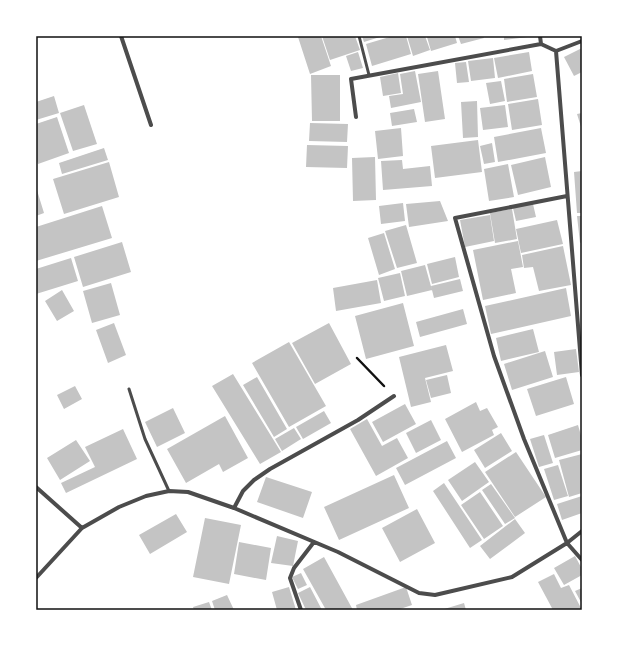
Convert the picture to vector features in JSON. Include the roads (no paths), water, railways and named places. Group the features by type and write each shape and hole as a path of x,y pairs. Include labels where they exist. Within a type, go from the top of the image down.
{"street":[{"path":"122,36 151,125"},
{"path":"540,36 541,44"},
{"path":"356,117 351,79 541,44 556,51 582,41"},
{"path":"556,51 567,196 580,322 582,375"},
{"path":"567,196 455,218 494,356 524,439 567,543 582,560"},
{"path":"234,508 248,486 270,468 358,420 394,396"},
{"path":"36,487 82,528"},
{"path":"36,578 82,528 119,507 146,496 169,491 188,492 234,508 314,542 419,593 435,595 512,577 567,543 582,531"},
{"path":"301,610 290,578 294,568 314,542"}],"lane":[{"path":"359,36 369,75"},
{"path":"129,389 145,439 169,491"}]}
